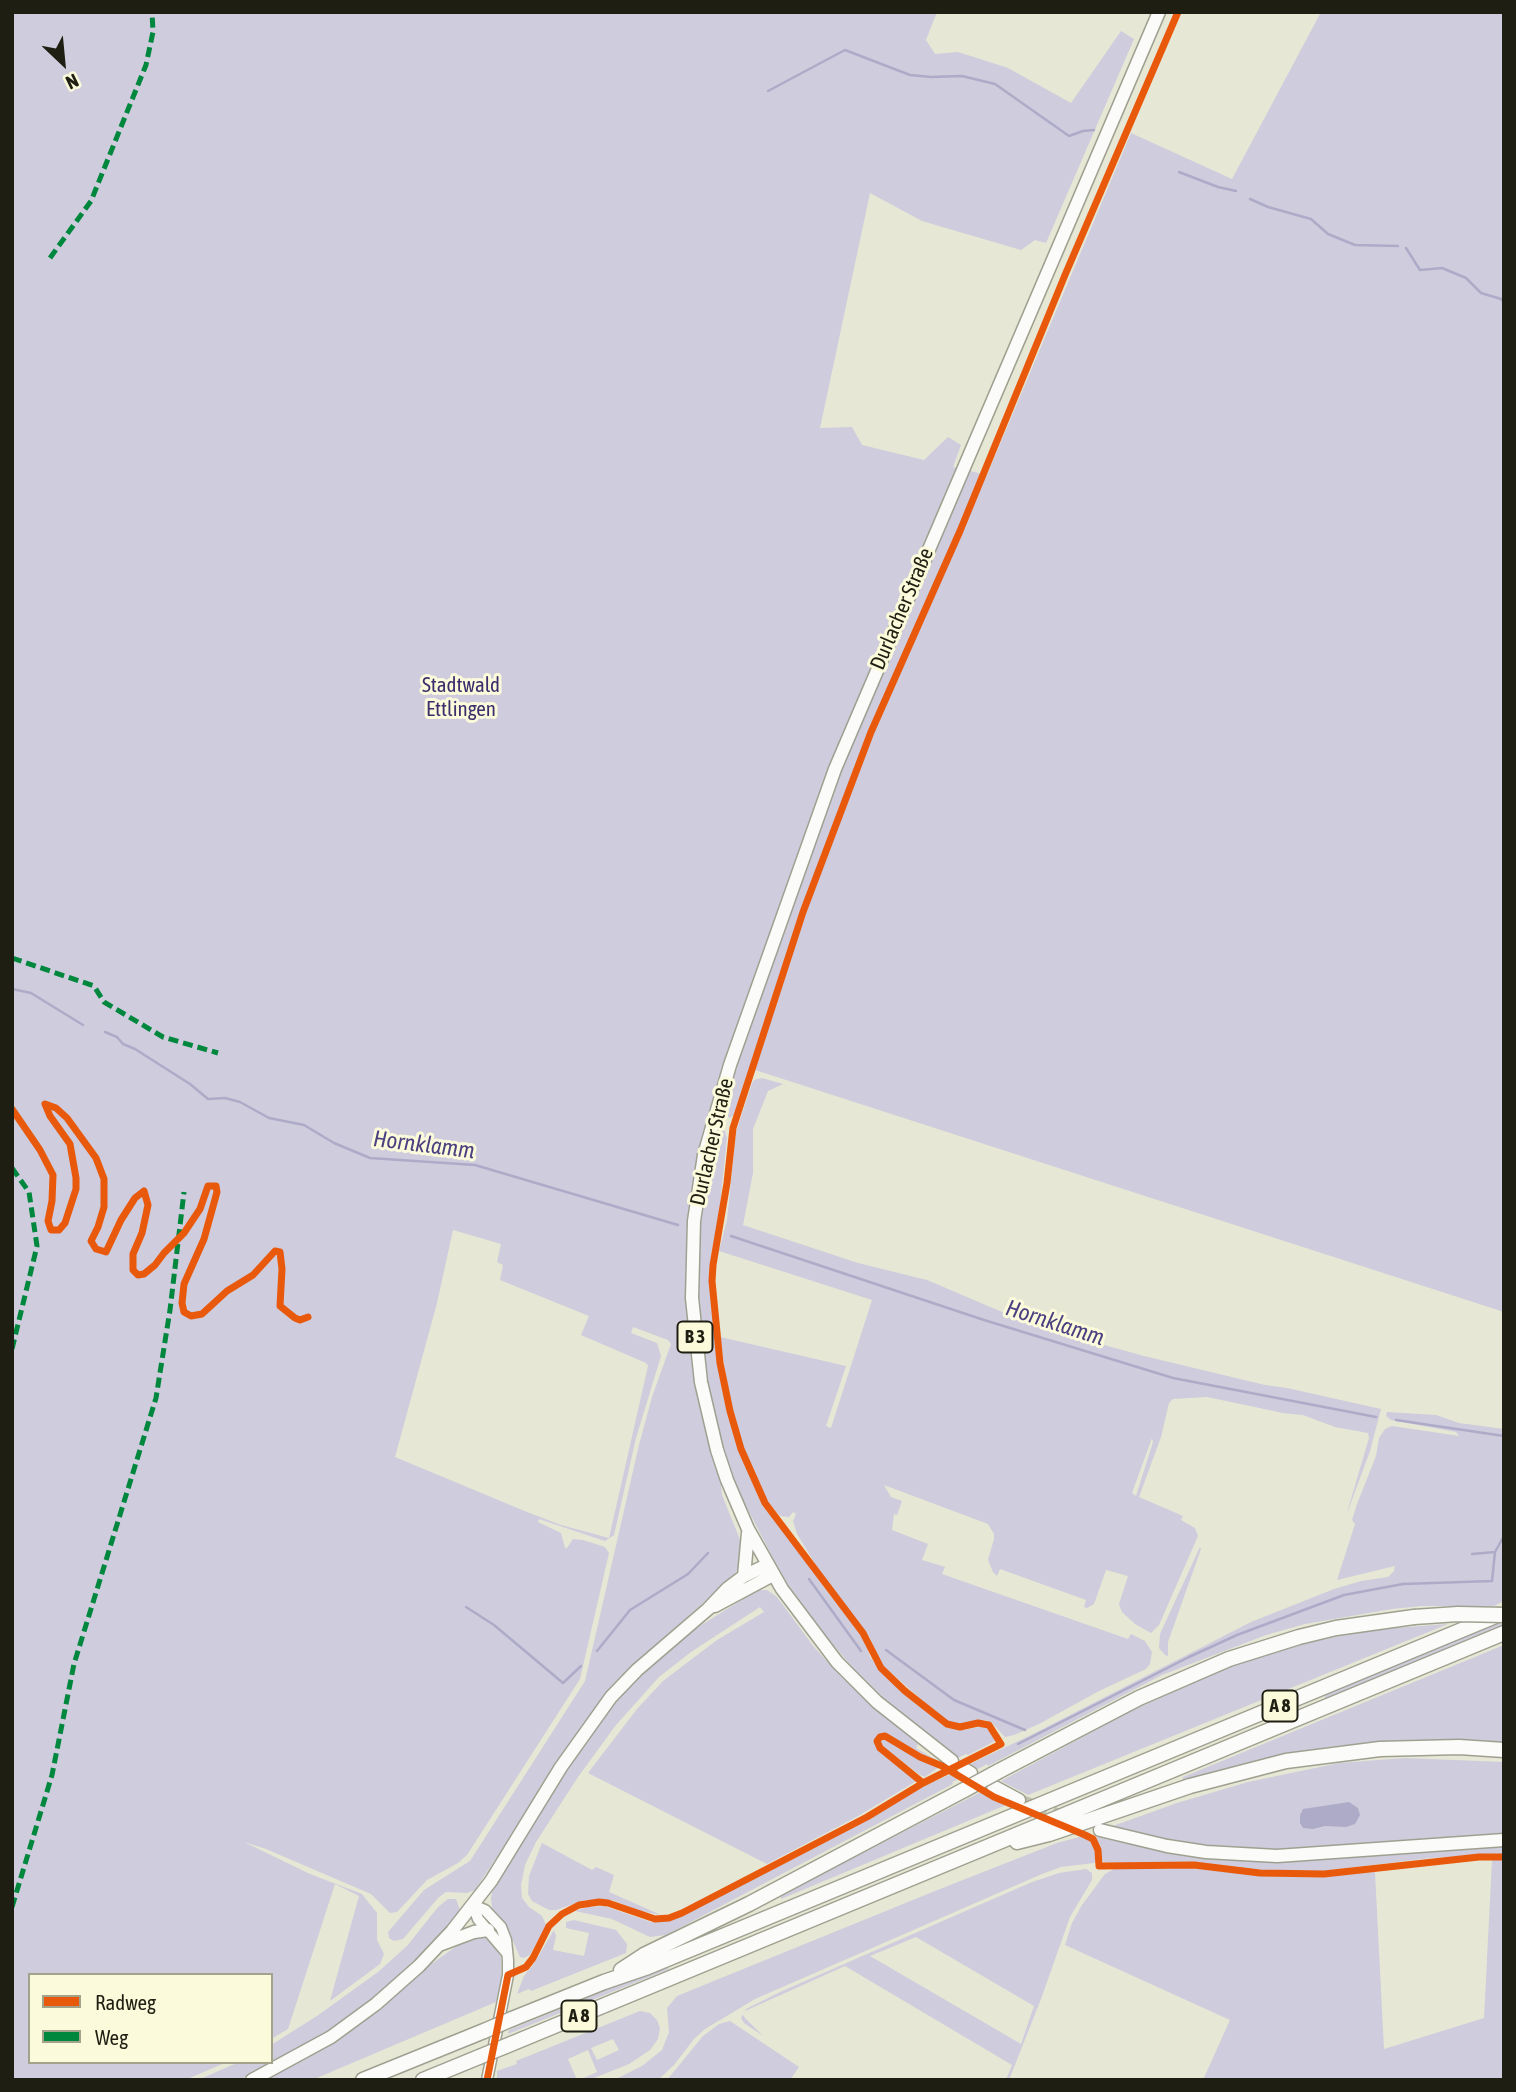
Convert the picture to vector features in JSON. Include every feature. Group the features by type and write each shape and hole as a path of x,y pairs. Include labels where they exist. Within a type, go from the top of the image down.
{"highway":[{"name":"A 8","path":"604,1982 644,1955 749,1904 1139,1698 1229,1659 1336,1628 1414,1617 1504,1614"},
{"name":"A 8","path":"363,2080 604,1982 648,1967 1504,1614"},
{"name":"A 8","path":"423,2080 1504,1633"},
{"name":"A 8","path":"981,1851 1049,1834 1190,1786 1286,1761 1380,1749 1446,1747 1504,1750"}],"main road":[{"name":"Durlacher Straße","path":"748,1529 727,1479 703,1392 692,1314 694,1222 704,1155 730,1065 768,952 835,769 1159,12"},
{"name":"B 3","path":"748,1529 770,1570 803,1620 851,1678 905,1726 962,1768"},
{"path":"744,1576 748,1529"},
{"path":"252,2080 292,2060 346,2026 395,1988 438,1946 473,1905 510,1852 561,1767 605,1705 637,1670 708,1609 728,1588 744,1576 770,1570"},
{"path":"708,1609 770,1570"},
{"path":"993,1786 1019,1800"},
{"path":"1100,1830 1206,1852 1277,1856 1504,1840"},
{"path":"438,1946 474,1932 488,1930"}],"street":[{"path":"473,1905 478,1919 506,1952"},
{"path":"473,1905 485,1910 501,1927 506,1940 508,1975 487,2080"}],"green space":[{"name":"Stadtwald Ettlingen","path":"12,12 937,12 926,40 935,54 958,52 1008,68 1071,103 1121,31 1134,39 1046,243 1035,240 1021,250 922,221 870,193 820,428 852,427 862,445 924,460 948,437 961,445 953,467 987,475 1131,133 1232,179 1321,12 1504,12 1504,1312 749,1068 734,1115 730,1118 721,1112 726,1060 701,1144 690,1206 686,1243 686,1293 690,1345 699,1401 719,1472 722,1495 741,1542 739,1568 632,1667 590,1716 475,1890 467,1893 446,1892 403,1939 394,1941 389,1938 388,1932 424,1890 470,1861 585,1681 639,1445 652,1397 671,1344 668,1340 633,1327 631,1333 657,1343 661,1356 636,1438 614,1535 605,1541 539,1519 538,1522 561,1533 565,1548 573,1539 583,1540 605,1547 609,1553 580,1679 467,1855 427,1880 397,1912 390,1913 371,1894 244,1842 310,1874 362,1894 377,1913 377,1940 384,1954 380,1964 330,2001 359,1896 335,1884 288,2029 273,2038 273,1973 28,1973 28,2064 222,2064 185,2080 12,2080","holes":["453,1230 501,1244 497,1262 503,1265 500,1280 589,1316 581,1335 648,1366 609,1538 561,1525 395,1457 437,1303"]},
{"path":"762,1078 783,1084 768,1091 753,1129 753,1173 743,1225 858,1263 927,1280 1035,1326 1144,1356 1381,1409 1370,1451 1346,1516 1369,1438 1368,1433 1335,1427 1303,1415 1207,1397 1173,1399 1169,1403 1161,1437 1139,1497 1183,1516 1181,1520 1195,1528 1198,1536 1159,1625 1151,1633 1122,1612 1119,1604 1128,1576 1106,1570 1094,1604 1087,1608 1084,1607 1086,1600 1000,1569 997,1576 988,1560 994,1534 988,1524 884,1485 891,1497 902,1501 897,1515 894,1514 892,1530 928,1544 922,1560 945,1567 942,1574 1128,1639 1131,1634 1145,1641 1152,1652 1150,1664 1146,1669 1014,1735 1005,1737 986,1720 962,1725 948,1722 879,1662 870,1638 828,1585 797,1534 793,1521 796,1514 793,1512 789,1517 780,1516 766,1500 750,1466 737,1427 720,1337 846,1366 826,1426 831,1428 872,1300 719,1251 727,1220 736,1132 754,1080","holes":["1152,1438 1136,1496 1132,1493"]},
{"path":"719,1130 725,1131 727,1138 718,1223 711,1255 712,1301 721,1382 741,1456 762,1505 787,1534 864,1638 870,1657 882,1672 944,1725 964,1730 984,1726 995,1734 995,1741 968,1755 957,1758 906,1720 828,1639 787,1583 746,1506 725,1457 708,1393 698,1300 700,1217 708,1160"},
{"path":"1387,1412 1436,1415 1459,1423 1504,1429 1504,1601 1494,1606 1422,1606 1392,1609 1305,1624 1266,1635 1162,1675 988,1766 987,1764 978,1769 970,1764 1251,1622 1334,1589 1388,1577 1395,1566 1337,1580 1355,1524 1352,1520 1376,1456 1379,1438 1385,1429 1392,1426 1459,1436 1456,1432 1391,1420 1386,1416"},
{"path":"1200,1547 1168,1642 1168,1656 1159,1648 1160,1634"},
{"path":"758,1590 767,1590 777,1597 814,1647 842,1678 918,1744 916,1748 941,1763 885,1734 879,1735 875,1742 878,1749 918,1780 858,1816 767,1864 588,1773 637,1709 663,1681 717,1640 764,1612 760,1607 691,1652 659,1677 616,1725 578,1777 536,1842 525,1865 521,1885 522,1898 542,1916 546,1925 530,1955 520,1957 509,1932 492,1908 491,1898 543,1804 593,1728 628,1685 690,1632"},
{"path":"1497,1623 1504,1624 1326,1699 1325,1697 1325,1695"},
{"path":"1448,1624 1028,1795 1001,1781 1131,1711 1240,1662 1367,1630"},
{"path":"1504,1645 1504,1743 1428,1740 1335,1746 1272,1757 1182,1781 1183,1777"},
{"path":"882,1738 939,1767 925,1777 920,1775 881,1746"},
{"path":"1404,1758 1504,1762 1504,1834 1294,1850 1247,1850 1156,1839 1113,1826 1248,1782 1339,1763"},
{"path":"951,1774 959,1779 952,1782 953,1784 666,1935 650,1937 612,1919 575,1911 604,1906 651,1922 670,1921 826,1842 918,1789"},
{"path":"981,1792 1006,1805 781,1899 781,1895"},
{"path":"1083,1836 1094,1845 1097,1860 1094,1863 1061,1867 1042,1874 755,1999 705,2029 658,2080 614,2080 642,2066 662,2050 669,2032 667,2008 677,1996 935,1891 1057,1843"},
{"path":"1091,1836 1179,1855 1226,1860 1332,1859 1504,1845 1504,1854 1431,1858 1322,1871 1279,1872 1190,1862 1104,1862 1101,1860 1097,1843"},
{"path":"542,1843 592,1870 596,1867 614,1875 609,1892 661,1915 640,1911 612,1900 585,1900 556,1910 549,1910 532,1901 528,1894 529,1876"},
{"path":"1492,1860 1504,1860 1504,2080 1203,2080 1230,2020 1065,1945 1072,1923 1082,1905 1105,1874 1116,1868 1190,1868 1297,1877 1375,1872 1384,2049 1484,2018"},
{"path":"1086,1869 1092,1873 1092,1880 1070,1917 1009,2080 1006,2080 1012,2065 845,1966 745,2011 745,2018 763,2036 741,2018 746,2009 780,1992 1032,1882 1059,1873","holes":["916,1937 1034,2006 1021,2044 870,1956"]},
{"path":"448,1899 456,1899 460,1910 405,1973 373,2000 327,2033 270,2066 239,2080 198,2080 234,2064 273,2064 273,2044 378,1972 407,1946 438,1907"},
{"path":"574,1920 616,1930 627,1944 626,1953 531,1991 529,1989 517,1994 524,1976 554,1930 556,1936 553,1950 584,1956 589,1933 566,1928 566,1922"},
{"path":"482,1935 495,1943 501,1957 501,1980 496,2002 312,2080 266,2080 344,2036 419,1973 469,1937"},
{"path":"667,1965 669,1969 508,2034 509,2030"},
{"path":"640,2011 650,2013 660,2028 658,2039 650,2050 629,2064 589,2080 579,2080 597,2072 588,2050 568,2059 577,2080 497,2080 497,2071 517,2064 516,2061","holes":["613,2039 619,2050 597,2060 591,2048"]},
{"path":"730,2021 799,2067 790,2080 667,2080 703,2036 719,2024"}],"shaded area":[{"path":"1349,1802 1358,1808 1360,1815 1355,1824 1313,1829 1303,1828 1300,1823 1303,1809"}],"waterway":[{"path":"768,91 845,50 910,75 962,76 995,84 1069,136 1094,130"},
{"path":"1179,172 1236,191"},
{"path":"1250,199 1311,219 1328,234 1355,245 1398,246"},
{"path":"1406,248 1420,270 1442,268 1466,278 1481,293 1504,302"},
{"name":"Hornklamm","path":"12,989 31,993 83,1025"},
{"name":"Hornklamm","path":"105,1032 190,1084 208,1099 225,1098 240,1102 269,1118 304,1125 334,1143 370,1158 475,1165 678,1225"},
{"name":"Hornklamm","path":"731,1236 984,1320 1173,1378 1376,1417"},
{"name":"Hornklamm","path":"1396,1420 1504,1436"},
{"path":"1472,1554 1495,1552 1504,1536"},
{"path":"1018,1744 1237,1635 1344,1595 1403,1584 1492,1581 1495,1552"},
{"path":"597,1651 630,1610 688,1574 708,1553"},
{"path":"809,1579 861,1651"},
{"path":"466,1607 494,1625 563,1683 581,1666"},
{"path":"886,1650 954,1700 1025,1730"}],"tunnel":[{"path":"1019,1800 1068,1818"}],"marked path":[{"path":"50,258 91,201 146,65 153,32 152,12"},
{"path":"12,958 94,986 104,1002 163,1037 218,1053"},
{"path":"12,1168 29,1192 37,1246 12,1349"},
{"path":"12,1907 52,1775 74,1664 156,1398 184,1192"}],"cycle path":[{"path":"487,2080 508,1975 526,1967 549,1926 562,1914 579,1905 599,1902 655,1919 682,1913 1001,1744 989,1725 978,1723 960,1727 947,1724 881,1668 863,1633 765,1503 741,1449 730,1411 720,1363 712,1281 713,1265 733,1128 803,912 871,732 960,531 1065,275 1178,12"},
{"path":"12,1109 40,1150 53,1175 48,1221 51,1230 59,1230 65,1223 76,1189 76,1178 70,1144 50,1116 45,1104 56,1108 67,1118 96,1158 104,1179 104,1207 91,1241 96,1249 106,1252 121,1220 135,1198 144,1191 148,1205 142,1233 133,1254 133,1270 138,1275 144,1274 184,1233 200,1209 208,1186 216,1186 217,1192 204,1239 184,1284 184,1312 191,1316 202,1314 227,1291 253,1275 275,1251 280,1252 282,1269 280,1306 300,1320 308,1317"},
{"path":"923,1783 880,1748 877,1741 880,1737 885,1736 994,1797 1093,1839 1098,1850 1099,1866 1194,1865 1260,1873 1324,1874 1479,1857 1504,1857"}]}
